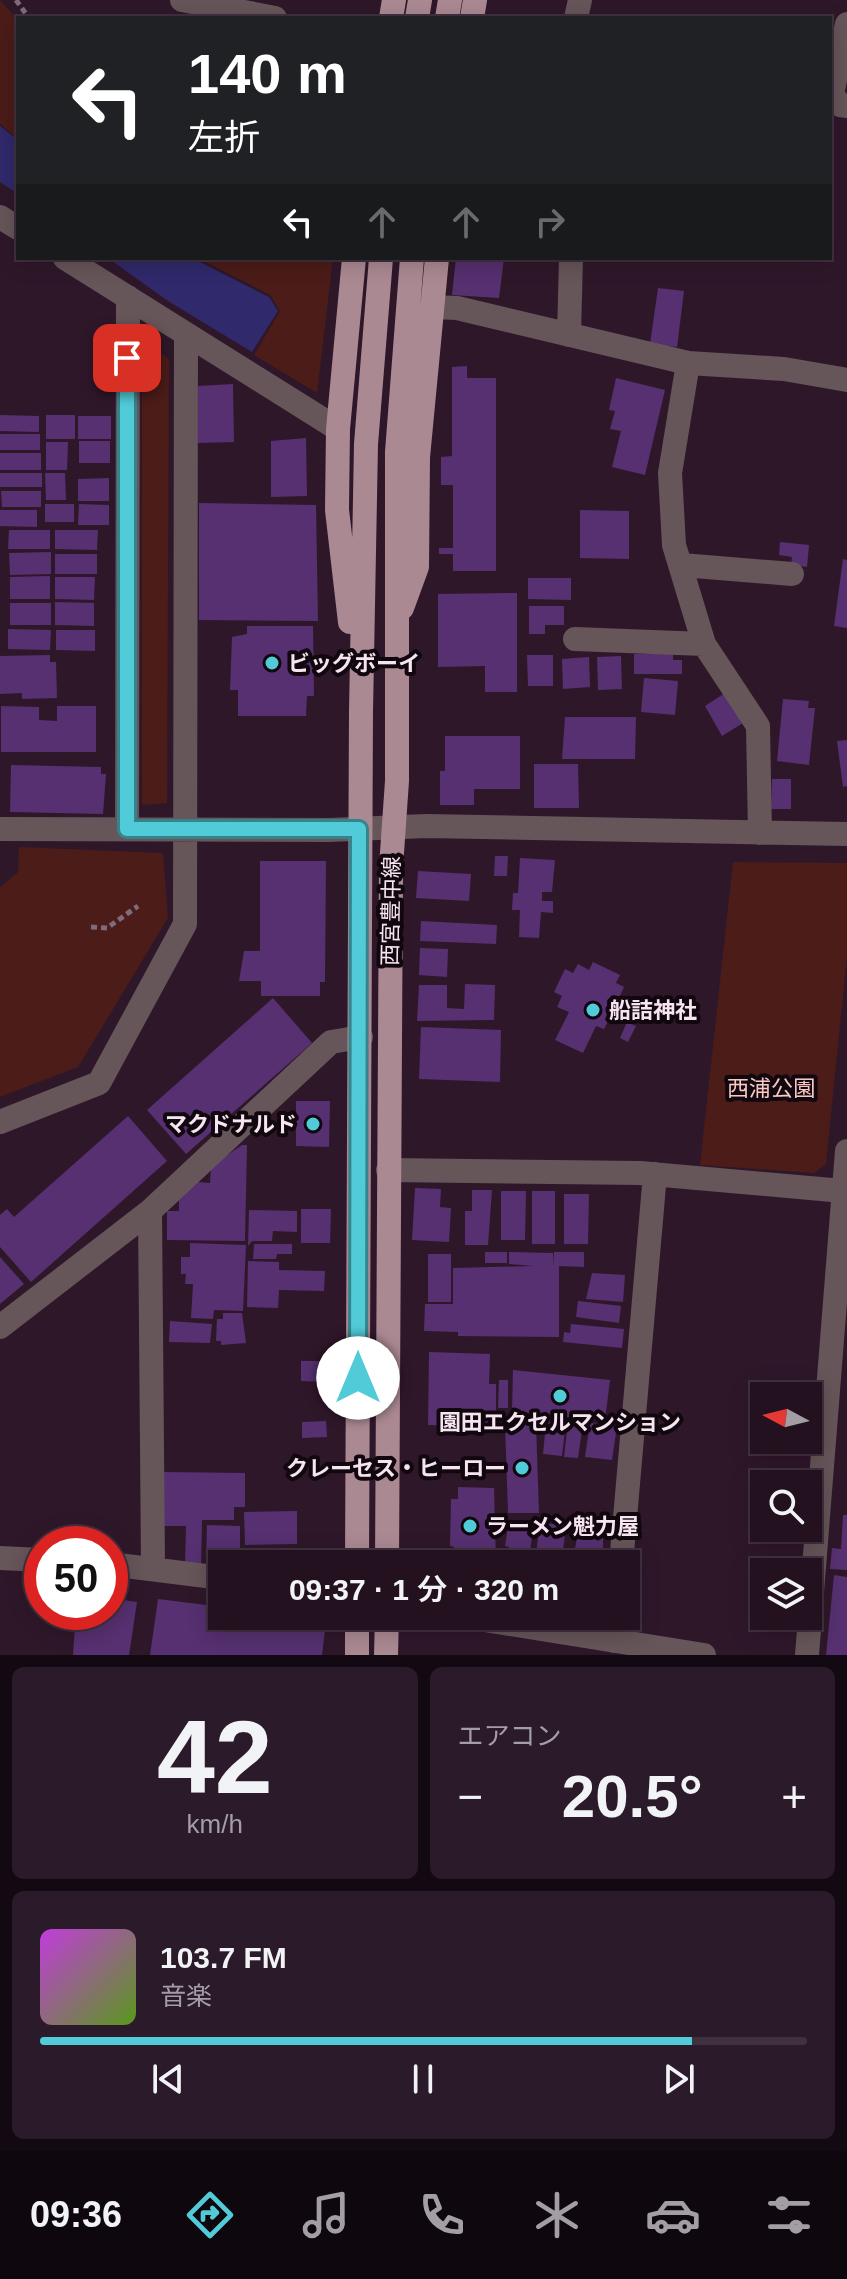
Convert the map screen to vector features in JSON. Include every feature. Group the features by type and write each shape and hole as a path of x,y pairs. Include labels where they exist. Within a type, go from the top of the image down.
{"main road":[{"path":"354,260 338,429 337,510 361,712"},
{"name":"西宮豊中線","path":"357,1550 361,712 366,444 381,260"},
{"name":"西宮豊中線","path":"387,1550 388,1170 393,828 397,781 397,452 412,260"},
{"path":"397,623 417,567 418,457 437,260"},
{"path":"357,1630 357,1655"},
{"path":"386,1655 387,1630"}],"street":[{"path":"199,6 262,16"},
{"path":"847,24 832,94 840,105 847,106"},
{"path":"68,260 338,429"},
{"path":"569,335 571,260"},
{"path":"127,829 128,297"},
{"path":"432,307 457,308 688,363 784,369 847,380"},
{"path":"0,1122 99,1083 185,924 186,334"},
{"path":"688,363 669,491 674,545 704,644 758,726 760,833"},
{"path":"682,565 792,574"},
{"path":"575,639 704,644"},
{"path":"0,829 393,828 847,834"},
{"path":"0,1327 150,1211 331,1042 361,1037"},
{"path":"807,1655 837,1406 847,1151"},
{"path":"388,1170 655,1174 844,1203"},
{"path":"622,1550 655,1174"},
{"path":"150,1211 153,1567"},
{"path":"0,1558 24,1559"},
{"path":"128,1565 208,1576"},
{"path":"546,1630 704,1655"},
{"path":"614,1641 615,1630"}],"path":[{"path":"91,927 107,928 138,906"}],"green space":[{"path":"0,0 16,18 16,137 0,124"},
{"path":"202,260 333,260 317,393 254,355 280,311 270,295"},
{"path":"142,340 169,359 167,803 142,805"},
{"path":"19,847 163,853 168,918 78,1067 0,1097 0,887 18,872"},
{"name":"西浦公園","path":"733,862 847,863 847,956 826,1164 814,1173 700,1165"}],"shaded area":[{"path":"0,126 16,138 16,193 0,182"},
{"path":"111,260 196,260 269,297 278,311 252,352 168,301"}],"building":[{"path":"456,260 504,260 499,298 452,295"},
{"path":"658,288 684,291 677,347 650,344"},
{"path":"467,366 467,378 496,378 496,571 453,571 453,554 439,554 439,548 453,548 453,485 441,485 441,457 452,456 452,367"},
{"path":"616,378 665,390 645,475 612,467 621,431 610,429 615,411 609,410"},
{"path":"233,384 234,442 197,443 198,386"},
{"path":"0,415 39,416 39,432 0,431"},
{"path":"46,415 75,415 75,439 46,439"},
{"path":"78,416 111,416 111,439 78,439"},
{"path":"0,434 40,434 40,450 0,450"},
{"path":"306,438 307,496 271,497 271,441"},
{"path":"79,441 110,441 110,463 79,463"},
{"path":"46,442 68,442 67,470 46,470"},
{"path":"0,453 41,453 41,470 0,470"},
{"path":"0,473 42,473 42,487 0,487"},
{"path":"45,473 65,473 66,500 46,500"},
{"path":"109,478 109,501 78,501 78,479"},
{"path":"1,491 41,491 41,507 2,507"},
{"path":"199,503 316,505 318,621 199,620"},
{"path":"45,504 74,504 74,522 45,522"},
{"path":"79,504 109,505 109,525 78,525"},
{"path":"0,510 37,510 37,527 0,526"},
{"path":"580,510 629,511 629,559 580,558"},
{"path":"9,530 50,530 50,549 8,549"},
{"path":"55,530 98,530 97,550 55,549"},
{"path":"780,542 809,545 807,567 791,565 792,557 779,555"},
{"path":"51,552 51,574 10,575 9,553"},
{"path":"55,554 97,554 97,574 55,574"},
{"path":"843,559 847,560 847,628 834,626"},
{"path":"50,576 50,599 10,599 10,577"},
{"path":"55,577 95,577 94,600 55,599"},
{"path":"528,578 571,578 571,600 528,599"},
{"path":"517,593 517,692 485,692 485,666 438,667 438,594"},
{"path":"55,602 94,603 94,626 55,625"},
{"path":"10,603 51,603 51,625 10,625"},
{"path":"529,606 564,606 564,625 545,625 545,634 529,634"},
{"name":"ビッグボーイ","path":"247,626 313,626 314,696 307,696 306,716 238,716 238,690 230,690 232,637 247,634"},
{"path":"8,629 51,630 50,650 8,649"},
{"path":"56,630 95,630 95,651 56,650"},
{"path":"634,654 673,654 673,660 682,660 682,674 634,674"},
{"path":"50,655 50,662 56,662 57,698 22,699 22,693 0,694 0,656"},
{"path":"527,655 553,655 553,686 528,686"},
{"path":"621,656 622,689 598,690 597,657"},
{"path":"589,657 590,687 563,689 562,659"},
{"path":"644,678 678,681 675,715 641,712"},
{"path":"725,693 743,723 722,736 705,706"},
{"path":"783,699 809,701 808,708 815,708 809,765 777,761"},
{"path":"1,706 39,707 39,720 57,721 57,706 96,706 96,752 1,752"},
{"path":"565,717 636,717 635,759 562,759"},
{"path":"445,736 520,736 520,789 474,789 474,805 440,805 440,771 445,771"},
{"path":"847,740 847,786 843,787 837,741"},
{"path":"534,764 578,764 579,808 534,808"},
{"path":"11,765 101,767 101,774 106,774 103,814 10,812"},
{"path":"772,779 791,779 791,809 771,809"},
{"path":"495,856 508,856 507,876 494,876"},
{"path":"520,858 555,860 552,892 542,892 542,901 553,901 553,913 541,912 539,938 519,937 520,910 512,910 513,893 518,893"},
{"path":"260,861 326,861 325,982 320,982 320,996 261,996 261,981 239,981 244,951 260,951"},
{"path":"418,871 471,874 469,901 416,898"},
{"path":"421,921 497,925 496,944 420,941"},
{"path":"420,948 448,949 447,977 419,975"},
{"name":"船詰神社","path":"593,962 620,975 616,983 624,987 620,996 627,1000 616,1023 609,1019 604,1029 596,1026 583,1053 555,1040 569,1012 557,1007 562,996 554,992 565,969 573,973 578,964 589,970"},
{"path":"465,984 495,985 494,1020 417,1021 419,985 447,985 447,1008 464,1009"},
{"path":"273,998 312,1043 186,1154 147,1110"},
{"path":"627,1022 636,1026 628,1042 620,1038"},
{"path":"421,1027 501,1030 500,1082 419,1079"},
{"name":"マクドナルド","path":"296,1101 330,1101 329,1147 296,1146"},
{"path":"128,1116 167,1161 31,1282 0,1247 0,1215 7,1209 14,1217"},
{"path":"242,1145 247,1145 245,1241 167,1240 167,1211 179,1211 179,1198 197,1182 210,1183 211,1166"},
{"path":"415,1188 441,1189 440,1207 451,1208 449,1242 412,1240"},
{"path":"472,1190 492,1190 488,1245 465,1245 465,1211 472,1211"},
{"path":"501,1191 526,1191 525,1240 501,1240"},
{"path":"532,1191 555,1191 555,1244 532,1244"},
{"path":"564,1194 589,1194 588,1244 564,1244"},
{"path":"301,1209 331,1209 330,1243 301,1243"},
{"path":"249,1210 297,1211 297,1232 273,1231 272,1241 252,1241 248,1246"},
{"path":"190,1243 246,1245 243,1311 214,1310 213,1319 191,1318 193,1284 185,1284 186,1274 181,1274 181,1257 190,1257"},
{"path":"254,1244 292,1244 292,1254 277,1254 276,1259 253,1259"},
{"path":"485,1252 507,1252 507,1263 485,1263"},
{"path":"509,1252 553,1253 553,1266 554,1252 584,1252 584,1267 559,1266 559,1337 458,1336 458,1332 424,1331 425,1304 453,1304 453,1268 533,1266 509,1264"},
{"path":"428,1254 451,1254 451,1302 428,1302"},
{"path":"0,1257 24,1284 0,1304"},
{"path":"248,1261 279,1262 279,1270 325,1271 324,1291 279,1290 278,1308 247,1307"},
{"path":"592,1273 625,1275 623,1302 586,1299"},
{"path":"578,1301 621,1306 619,1323 576,1317"},
{"path":"223,1313 242,1313 246,1343 221,1345 221,1341 216,1341 217,1319 223,1319"},
{"path":"170,1321 212,1324 210,1343 169,1342"},
{"path":"571,1324 624,1329 622,1348 563,1342 564,1332 570,1333"},
{"path":"429,1352 490,1354 489,1384 496,1384 496,1413 488,1414 488,1426 428,1425"},
{"path":"301,1361 322,1361 323,1382 301,1381"},
{"name":"園田エクセルマンション","path":"513,1370 610,1380 605,1421 512,1411"},
{"path":"499,1380 508,1380 508,1408 498,1408"},
{"path":"541,1418 566,1421 562,1456 543,1454 545,1433 539,1432"},
{"path":"326,1421 327,1437 302,1438 302,1422"},
{"path":"568,1422 583,1423 578,1458 564,1457"},
{"name":"クレーセス・ヒーロー","path":"536,1423 539,1513 508,1513 505,1424"},
{"path":"590,1423 617,1426 612,1460 585,1457"},
{"path":"164,1472 245,1473 245,1507 234,1507 234,1520 202,1520 201,1568 185,1567 186,1526 164,1526"},
{"path":"458,1487 494,1488 496,1550 454,1550 450,1546 451,1499 458,1499"},
{"path":"297,1511 297,1544 245,1545 244,1512"},
{"path":"843,1515 847,1515 847,1570 830,1569 832,1548 841,1549"},
{"path":"509,1520 530,1523 529,1530 533,1530 530,1550 509,1550 505,1546"},
{"path":"540,1522 566,1526 563,1550 536,1550"},
{"path":"579,1524 603,1528 603,1550 575,1550"},
{"path":"207,1525 240,1526 240,1550 208,1550 206,1569"},
{"path":"834,1575 847,1577 847,1655 826,1655"},
{"path":"158,1599 208,1605 208,1630 325,1630 322,1655 150,1655"},
{"path":"128,1601 137,1602 129,1655 73,1655 75,1630 128,1630"}],"place":[{"name":"ビッグボーイ","path":"272,663"},
{"name":"船詰神社","path":"593,1010"},
{"name":"マクドナルド","path":"313,1124"},
{"name":"園田エクセルマンション","path":"560,1396"},
{"name":"クレーセス・ヒーロー","path":"522,1468"},
{"name":"ラーメン魁力屋","path":"470,1526"}],"route":[{"path":"127,358 127,829 359,829 358,1378"}]}
